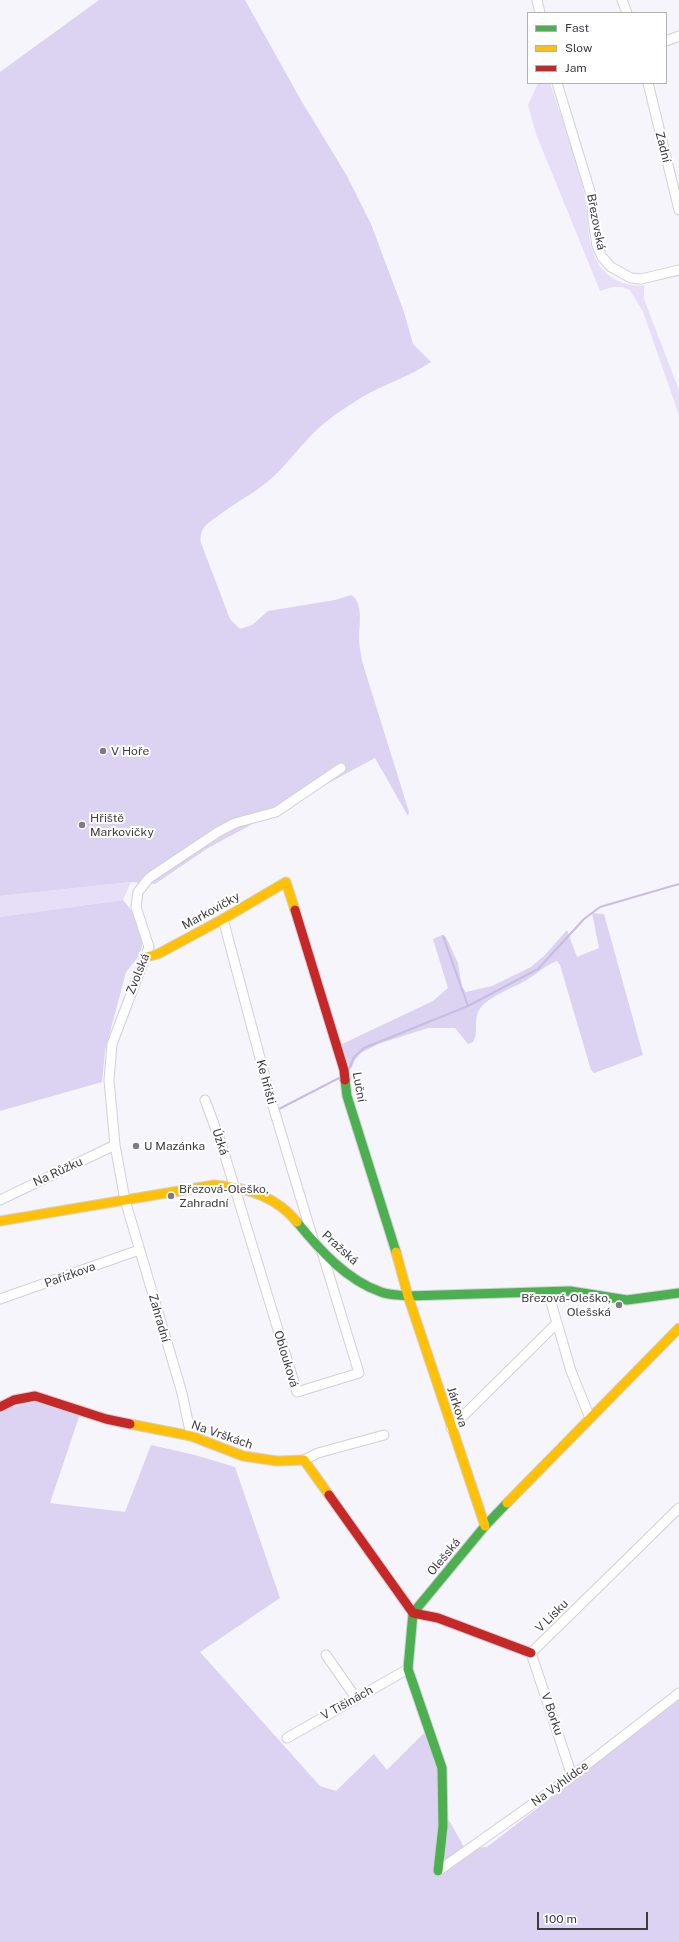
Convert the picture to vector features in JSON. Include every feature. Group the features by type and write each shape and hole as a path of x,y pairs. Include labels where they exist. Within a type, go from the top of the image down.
{"street":[{"path":"537,0 540,12"},
{"path":"622,0 627,12"},
{"path":"667,41 679,36"},
{"name":"Březovská","path":"557,84 592,198 594,227 602,257 611,267 630,278 641,279 679,270"},
{"name":"Zadní","path":"648,84 679,210"},
{"name":"Zvolská","path":"125,1200 116,1145 109,1080 112,1044 149,947 136,907 138,892 149,878 218,832 235,823 276,812 341,768"},
{"name":"Markovičky","path":"146,957 158,954 223,919 286,882"},
{"name":"Luční","path":"286,882 344,1070 347,1096 406,1284 408,1296"},
{"name":"Ke hřišti","path":"223,919 272,1103 314,1243"},
{"name":"Úzká","path":"205,1100 221,1143 234,1186"},
{"name":"Na Růžku","path":"0,1200 116,1145"},
{"name":"Pražská","path":"0,1221 214,1185 234,1186 258,1194 281,1206 314,1243 343,1269 368,1287 382,1292 408,1296 570,1291 627,1300 679,1293"},
{"name":"Oblouková","path":"234,1186 297,1392 359,1373 322,1250"},
{"name":"Zahradní","path":"125,1200 182,1394 191,1436"},
{"name":"Pařízkova","path":"0,1299 139,1250"},
{"path":"548,1292 572,1371 590,1418"},
{"name":"Járkova","path":"408,1296 485,1526"},
{"path":"451,1428 557,1323"},
{"name":"Olešská","path":"413,1613 485,1526 679,1328"},
{"name":"Na Vrškách","path":"0,1407 14,1400 35,1396 106,1419 191,1436 243,1456 276,1461 304,1460"},
{"path":"384,1435 318,1453 304,1460 413,1613 408,1669"},
{"name":"V Lísku","path":"531,1653 679,1508"},
{"path":"413,1613 438,1618 531,1653"},
{"name":"V Borku","path":"531,1653 572,1776"},
{"path":"326,1655 356,1698"},
{"name":"V Tišinách","path":"287,1738 408,1669"},
{"name":"Na Vyhlídce","path":"408,1669 442,1768 443,1826 438,1870 572,1776 679,1693"}],"shaded area":[{"path":"99,0 245,0 302,102 347,176 371,224 404,312 413,344 431,362 412,373 362,397 329,419 318,428 273,477 209,522 203,529 201,537 201,543 230,619 240,629 252,625 268,611 335,600 351,595 355,598 358,603 360,615 359,641 362,661 409,812 408,816 375,758 208,848 155,884 131,882 0,896 0,72"},
{"path":"538,84 550,84 582,183 586,205 588,231 594,255 606,273 618,281 631,285 644,285 644,299 679,390 679,415 643,312 630,290 622,287 613,287 600,291 536,134 528,105"},
{"path":"131,882 123,900 0,917 0,896"},
{"path":"123,900 136,916 143,940 140,955 126,972 105,1051 102,1082 0,1111 0,917"},
{"path":"592,913 604,914 643,1055 594,1073 591,1070 560,965 557,961 532,977 495,996 483,1005 477,1014 476,1034 473,1042 468,1044 455,1028 428,1028 378,1044 361,1053 355,1060 351,1069 340,1045 433,1001 448,988 433,939 442,935 446,937 458,963 462,987 466,992 492,986 531,967 544,956 567,930 577,957 599,948"},
{"path":"38,1401 80,1414 50,1503 125,1512 151,1445 195,1455 235,1467 280,1598 200,1652 320,1786 336,1791 374,1754 387,1770 424,1733 440,1770 439,1812 450,1822 465,1849 487,1847 679,1699 679,1942 0,1942 0,1410"}],"waterway":[{"path":"349,1069 354,1057 364,1048 468,1006 538,969 584,919 600,907 679,884"},
{"path":"443,936 468,1006"},
{"path":"279,1109 341,1077"}],"traffic: fast":[{"path":"345,1080 347,1096 396,1252"},
{"path":"297,1222 314,1243 345,1272 368,1287 387,1294 408,1296 570,1291 627,1300 679,1293"},
{"path":"438,1871 443,1826 442,1768 408,1669 413,1613 485,1526 507,1503"}],"traffic: slow":[{"path":"146,957 158,954 223,919 286,882 295,910"},
{"path":"0,1221 214,1185 238,1188 260,1194 280,1206 297,1222"},
{"path":"396,1252 408,1296 485,1526"},
{"path":"507,1503 679,1328"},
{"path":"130,1424 191,1436 243,1456 277,1461 304,1460 329,1495"}],"traffic: jam":[{"path":"295,910 344,1070 345,1080"},
{"path":"0,1407 14,1400 35,1396 106,1419 130,1424"},
{"path":"329,1495 413,1613 438,1618 531,1653"}],"place":[{"name":"V Hoře","path":"103,751"},
{"name":"Hřiště Markovičky","path":"82,825"},
{"name":"U Mazánka","path":"136,1146"},
{"name":"Březová-Oleško, Zahradní","path":"171,1196"},
{"name":"Březová-Oleško, Olešská","path":"619,1305"}]}
